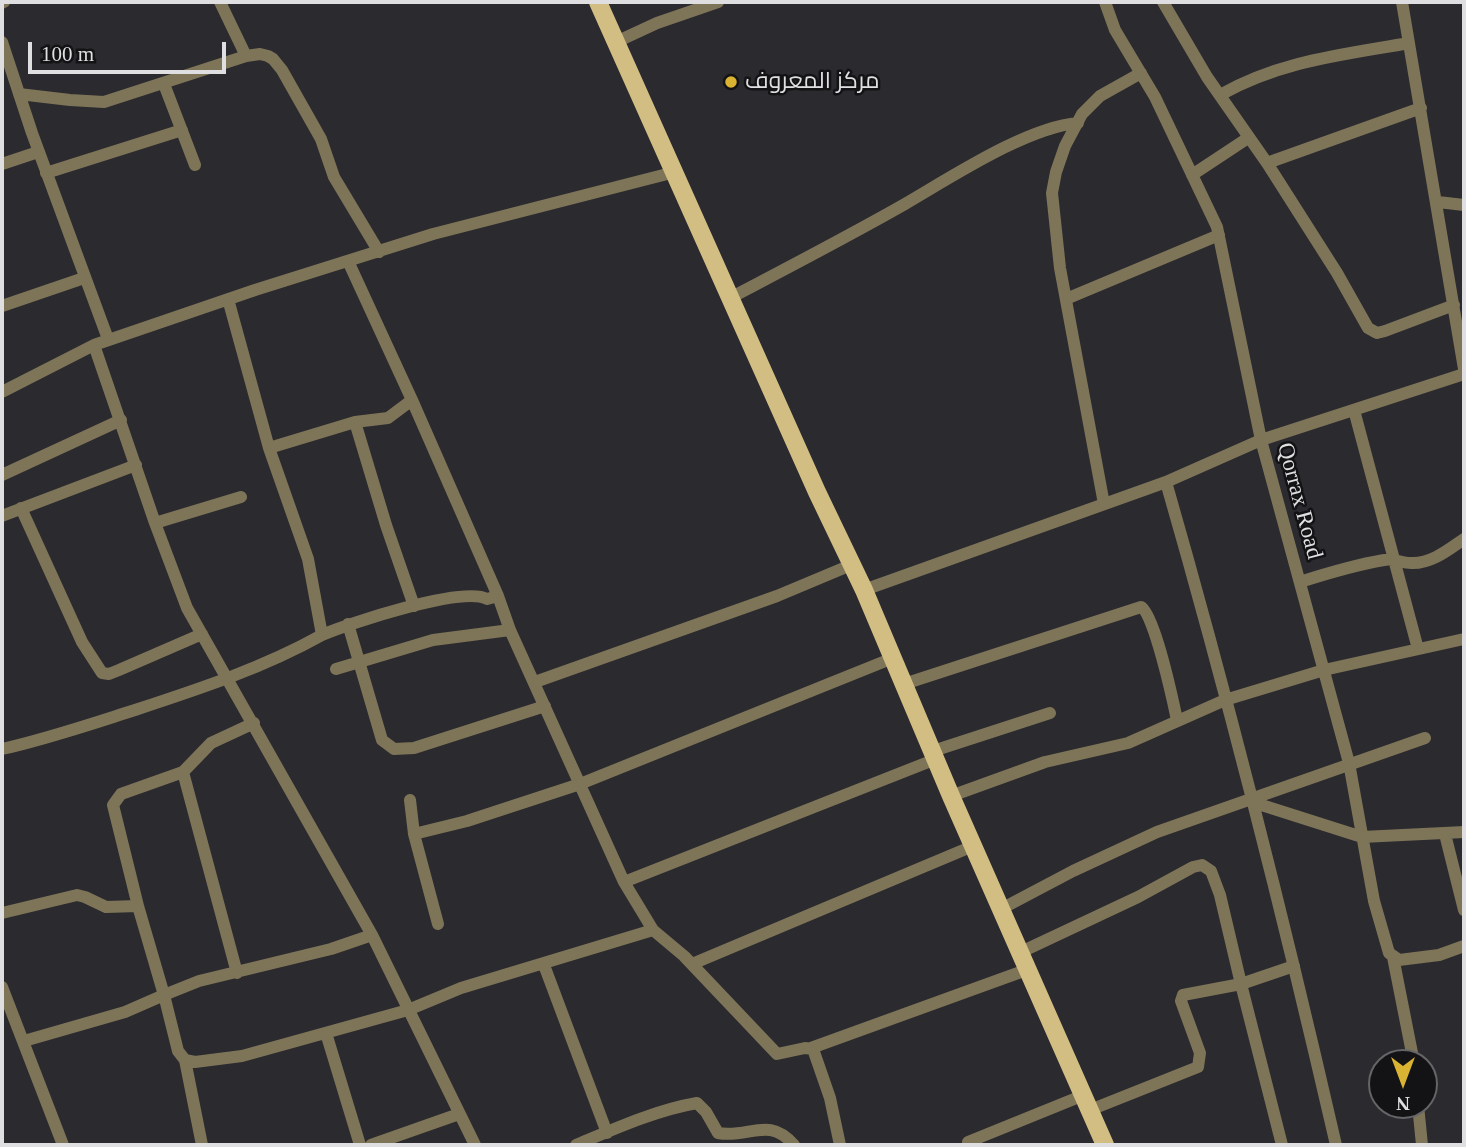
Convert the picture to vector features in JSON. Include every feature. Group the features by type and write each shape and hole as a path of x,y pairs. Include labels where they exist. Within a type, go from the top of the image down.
{"main road":[{"path":"598,2 864,590 951,796 1105,1145"}],"street":[{"path":"219,2 246,56"},
{"path":"615,42 657,23 718,2"},
{"name":"Qorrax Road","path":"1105,2 1115,30 1141,73 1192,174 1219,235 1261,440 1349,763 1374,901 1389,953 1393,957 1411,1049"},
{"path":"1163,2 1220,95 1337,273 1368,328 1372,332 1385,331 1454,305"},
{"path":"864,590 1166,482 1261,440 1464,372 1438,202 1402,2"},
{"path":"2,42 4,56 38,152 108,339"},
{"path":"1220,95 1248,79 1284,67 1409,43"},
{"path":"19,93 104,102 246,56 268,55 282,70 321,139 334,177 379,252"},
{"path":"1104,504 1060,268 1052,193 1065,146 1082,114 1100,96 1141,73"},
{"path":"164,84 195,165"},
{"path":"1267,163 1421,108"},
{"path":"730,298 1027,138 1065,124 1078,123"},
{"path":"46,173 182,130"},
{"path":"1192,174 1248,138"},
{"path":"2,164 38,152"},
{"path":"2,392 108,339 228,299 446,230 597,194 675,172"},
{"path":"1438,202 1464,205"},
{"path":"1066,299 1219,235"},
{"path":"348,261 624,882 653,930 692,964 776,1054 811,1048 1029,969"},
{"path":"2,306 84,278"},
{"path":"228,299 269,448 308,559 322,635"},
{"path":"94,345 187,608 372,935 475,1145"},
{"path":"269,448 355,422 388,418 412,400"},
{"path":"1354,410 1418,649"},
{"path":"2,475 121,420"},
{"path":"355,422 414,606"},
{"path":"2,516 136,465"},
{"path":"1166,482 1294,966 1336,1145"},
{"path":"155,523 241,497"},
{"path":"21,508 82,642 103,673 119,670 202,634"},
{"path":"1300,582 1349,566 1393,559 1407,564 1419,563 1439,556 1464,539"},
{"path":"535,682 777,596 851,565"},
{"path":"2,749 55,736 228,678 271,661 348,624 459,596 481,596 487,599 498,596"},
{"path":"904,684 1142,607 1148,612 1155,633 1177,720"},
{"path":"348,624 382,740 394,749 414,748 545,706"},
{"path":"336,669 432,640 510,630"},
{"path":"951,796 1045,762 1128,743 1225,700 1324,670 1464,639"},
{"path":"414,834 467,821 580,784 893,658"},
{"path":"624,882 935,755 1050,713"},
{"path":"202,1145 185,1060 178,1051 113,805 121,794 183,772 211,743 254,723"},
{"path":"1001,909 1073,871 1157,832 1424,738"},
{"path":"183,772 237,973"},
{"path":"410,800 414,834 438,924"},
{"path":"1251,800 1362,837 1464,832"},
{"path":"1445,834 1464,910"},
{"path":"692,964 973,846"},
{"path":"1021,952 1138,897 1194,867 1202,865 1211,871 1220,895 1282,1145"},
{"path":"2,913 77,895 106,907 138,906"},
{"path":"185,1060 195,1062 242,1056 408,1010 461,988 653,930"},
{"path":"24,1041 125,1012 199,981 331,949 372,935"},
{"path":"1393,957 1399,960 1438,955 1464,946"},
{"path":"544,965 607,1133"},
{"path":"966,1144 1087,1102 1198,1068 1200,1053 1181,1002 1183,995 1241,984 1294,966"},
{"path":"2,988 4,1001 24,1041 63,1145"},
{"path":"326,1032 360,1145"},
{"path":"811,1048 817,1056 824,1078 840,1145"},
{"path":"576,1145 681,1106 697,1103 706,1112 718,1133 768,1129 777,1131 794,1145"},
{"path":"371,1145 459,1114"},
{"path":"1419,1119 1422,1145"}],"place":[{"name":"مركز المعروف","path":"731,82"}]}
